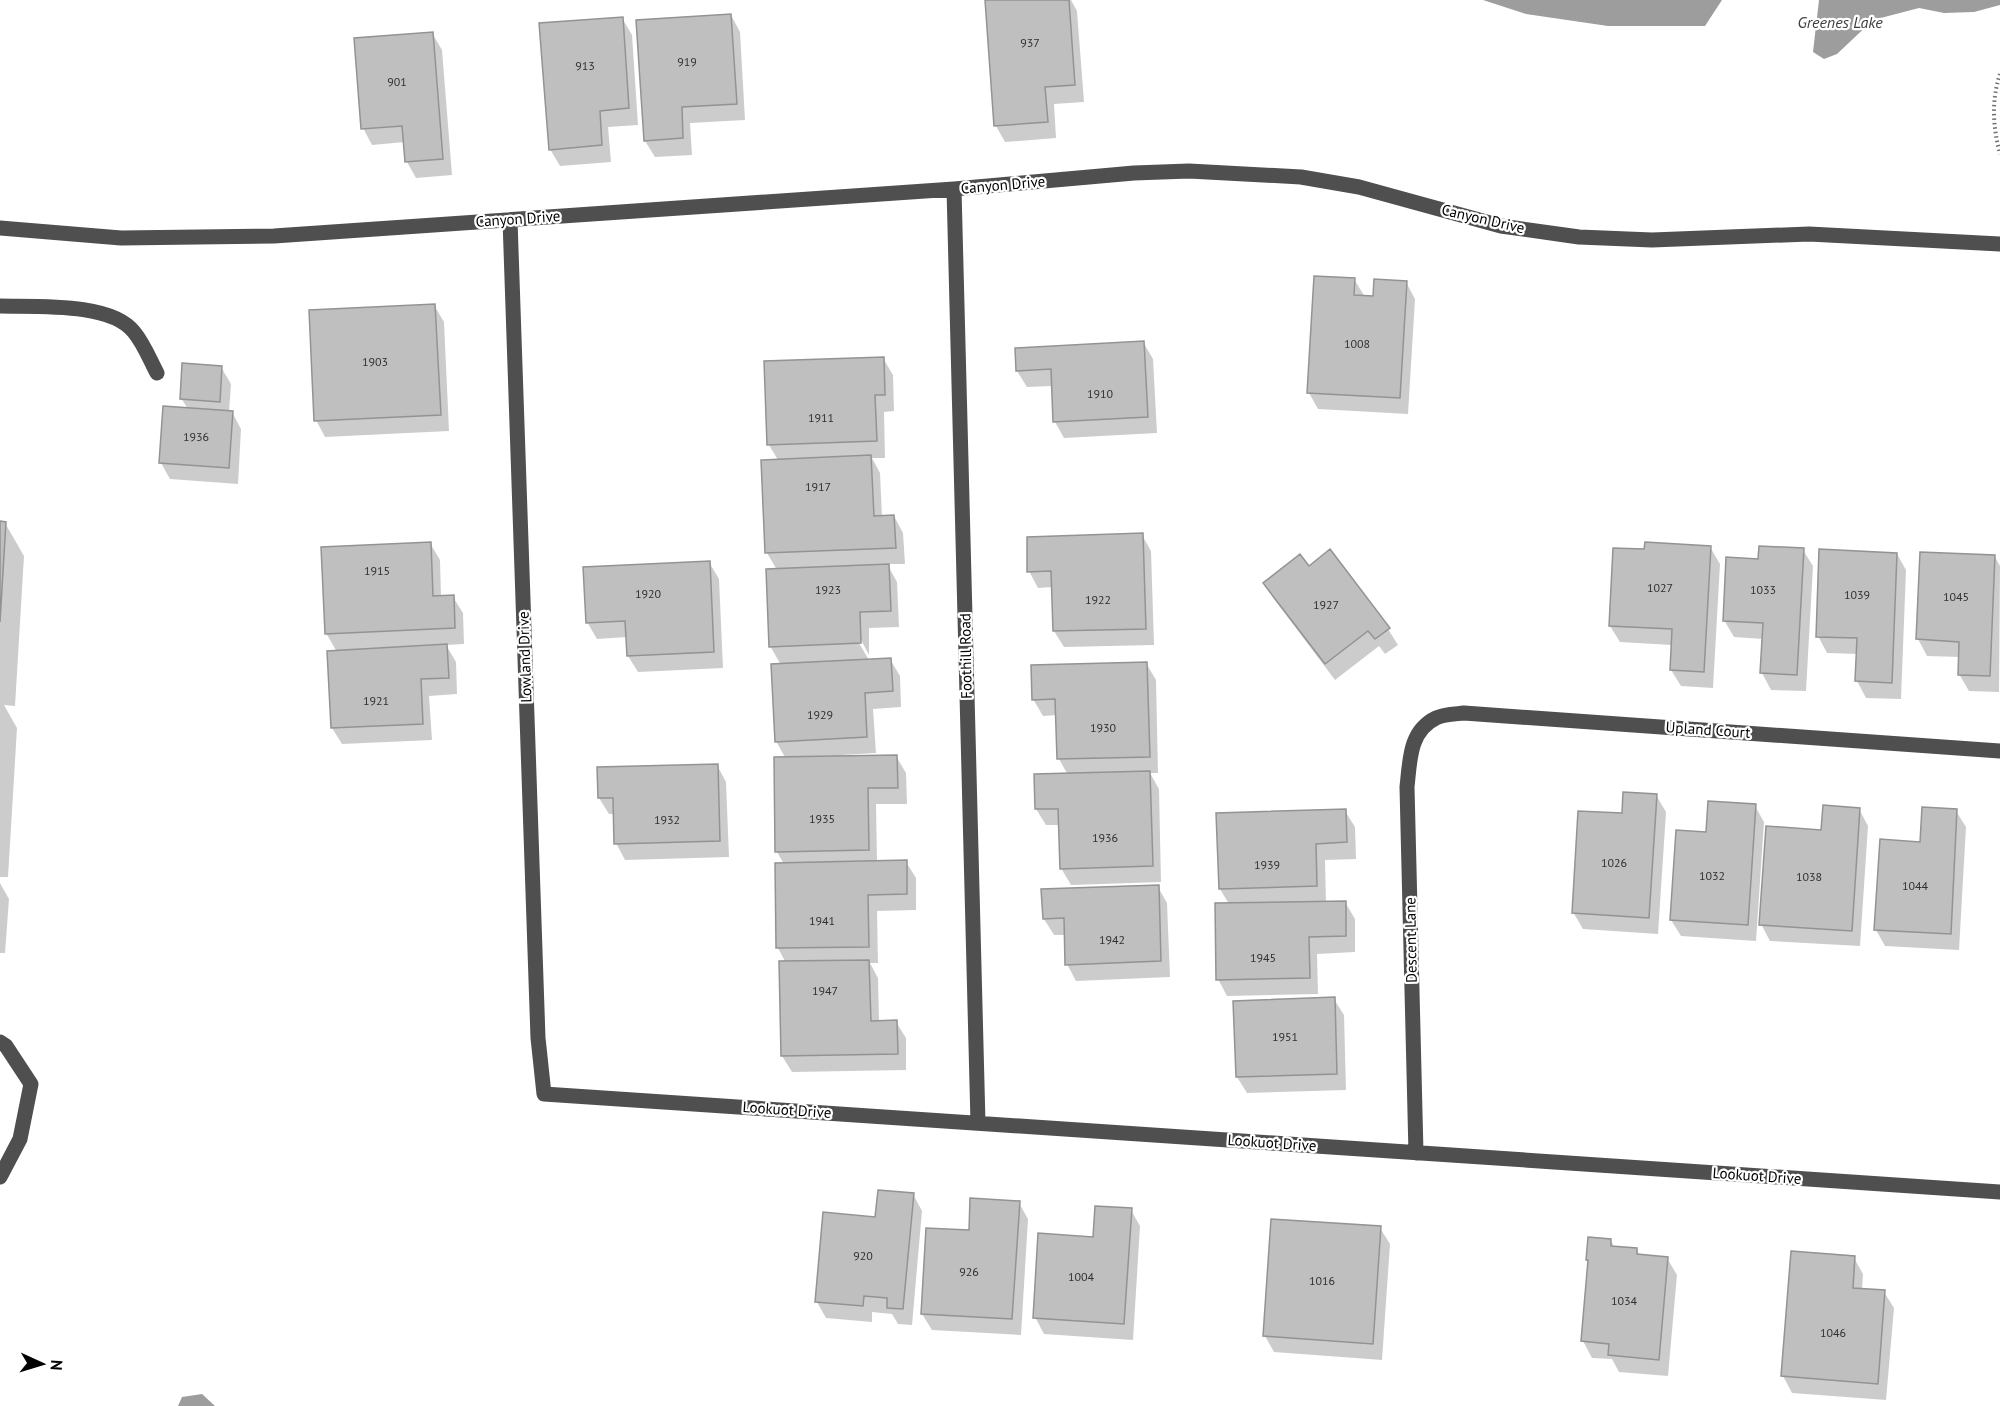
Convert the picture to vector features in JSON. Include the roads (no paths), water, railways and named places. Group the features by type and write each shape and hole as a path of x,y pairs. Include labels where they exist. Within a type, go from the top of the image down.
{"street":[{"name":"Canyon Drive","path":"0,228 121,238 274,236 954,189 1134,173 1212,172 1301,177 1359,187 1501,226 1579,237 1652,240 1809,234 2000,244"},
{"name":"Foothill Road","path":"954,189 978,1123"},
{"name":"Lowland Drive","path":"510,220 538,1038 544,1094"},
{"path":"0,306 90,310 113,317 134,331 157,373"},
{"name":"Upland Court","path":"1420,730 1437,717 1464,713 2000,751"},
{"name":"Descent Lane","path":"1416,1153 1407,787 1411,750 1420,730"},
{"path":"0,1042 6,1046 31,1084 20,1139 0,1176"},
{"name":"Lookuot Drive","path":"544,1094 2000,1192"}],"water":[{"path":"1483,0 1722,0 1705,26 1608,26 1526,14"},
{"name":"Greenes Lake","path":"1819,0 2000,0 2000,5 1974,12 1944,13 1919,8 1873,20 1837,54 1824,59 1813,52"},
{"path":"202,1394 215,1406 178,1406 182,1397"}]}
